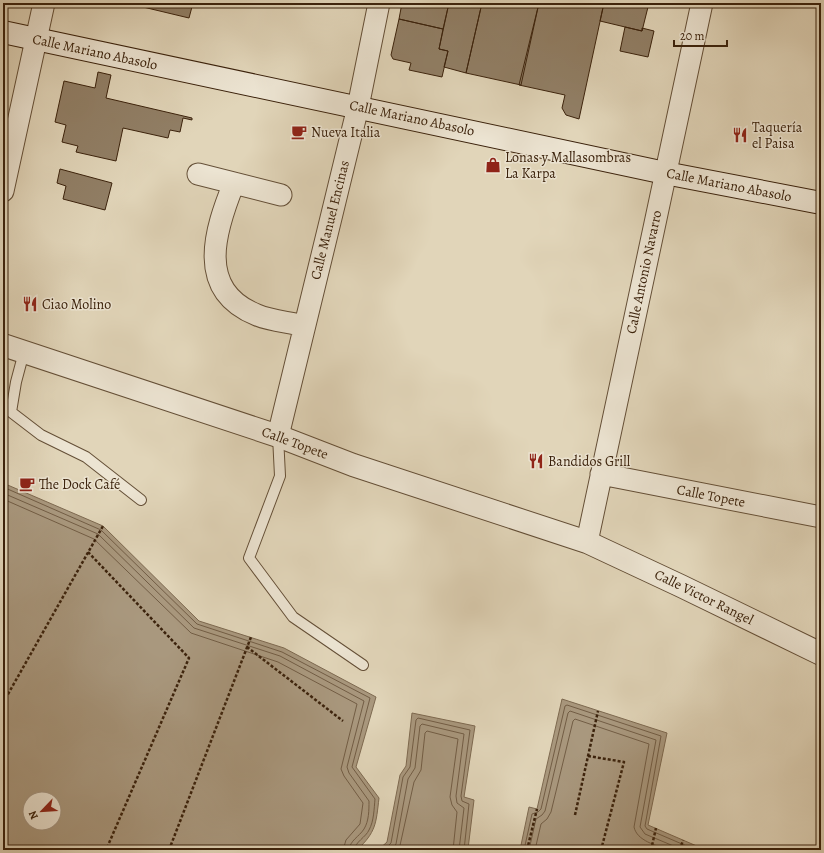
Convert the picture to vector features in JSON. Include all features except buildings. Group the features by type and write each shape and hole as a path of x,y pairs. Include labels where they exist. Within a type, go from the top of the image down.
{"street":[{"path":"3,191 44,3"},
{"name":"Calle Manuel Encinas","path":"278,436 358,107 380,3"},
{"name":"Calle Antonio Navarro","path":"587,542 702,3"},
{"name":"Calle Mariano Abasolo","path":"3,32 665,173 821,203"},
{"path":"198,174 280,195"},
{"path":"234,183 218,230 214,254 216,270 221,284 234,302 244,309 258,315 304,326"},
{"name":"Calle Topete","path":"3,345 278,436 353,464 587,542"},
{"name":"Calle Topete","path":"601,474 821,517"},
{"name":"Calle Victor Rangel","path":"587,542 821,654"}],"lane":[{"path":"24,352 16,382 11,412 41,435 86,457 141,500"},
{"path":"278,436 280,476 250,558 293,617 363,665"}],"path":[{"path":"3,703 103,526"},
{"path":"88,552 189,658 106,850"},
{"path":"169,850 251,637"},
{"path":"247,647 343,721"},
{"path":"575,815 598,711"},
{"path":"588,756 624,762 601,850"},
{"path":"527,850 536,809"},
{"path":"651,850 656,828"},
{"path":"680,850 683,840"}],"water":[{"path":"3,483 103,526 199,621 284,648 376,697 356,767 379,798 378,807 376,821 372,832 357,850 3,850"},
{"path":"562,699 667,733 648,825 706,850 520,850 529,807 537,809"},
{"path":"412,713 475,726 464,797 474,800 468,849 470,850 378,850 387,842 400,775 406,766"}],"place":[{"name":"Nueva Italia","path":"299,132"},
{"name":"Taquería el Paisa","path":"740,135"},
{"name":"Lonas y Mallasombras La Karpa","path":"493,165"},
{"name":"Ciao Molino","path":"30,304"},
{"name":"Bandidos Grill","path":"536,461"},
{"name":"The Dock Café","path":"27,484"}]}
